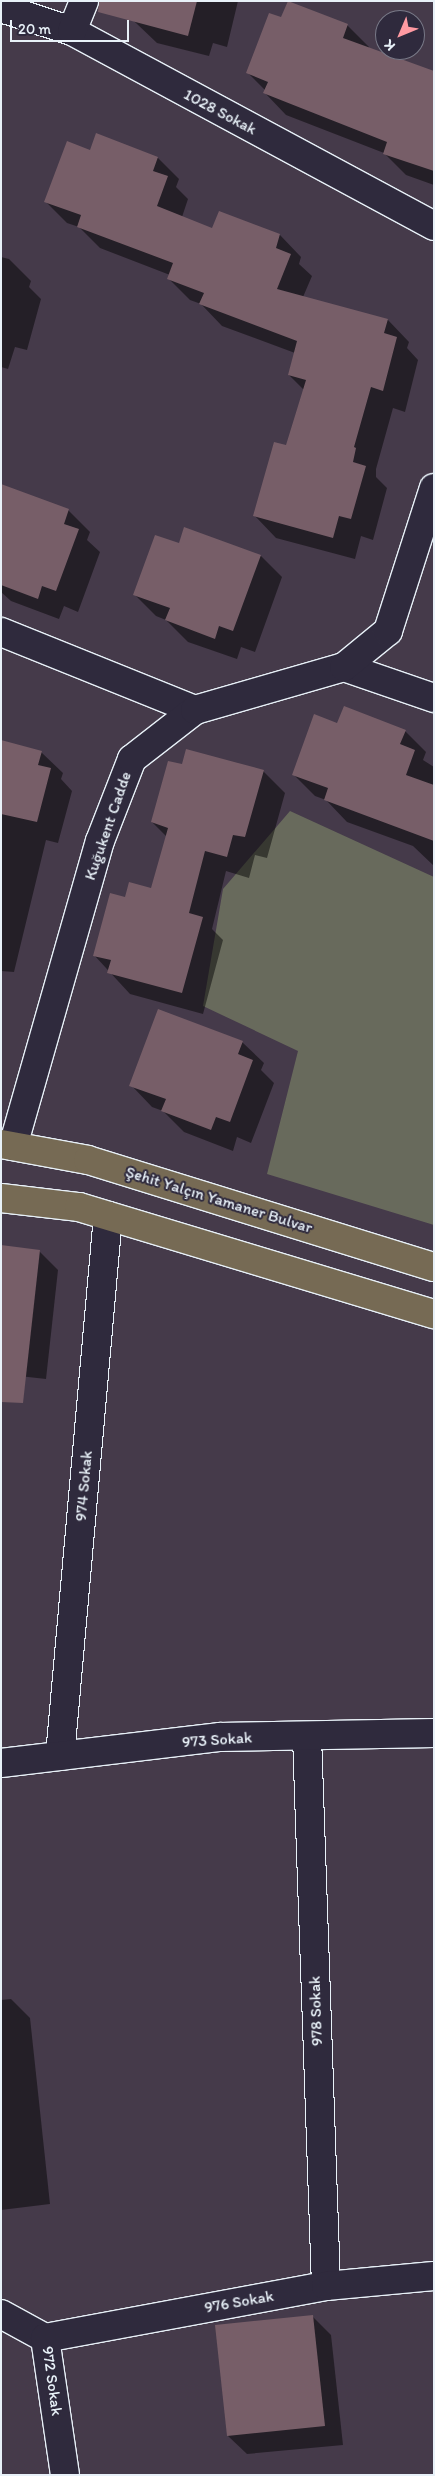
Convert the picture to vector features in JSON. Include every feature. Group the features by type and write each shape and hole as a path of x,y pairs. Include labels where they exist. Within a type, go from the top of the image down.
{"highway":[{"name":"Şehit Yalçın Yamaner Bulvar","path":"7,1145 88,1160 434,1267"},
{"path":"1,1198 80,1207 434,1314"}],"street":[{"path":"72,31 84,1"},
{"name":"1028 Sokak","path":"1,8 72,31 434,226"},
{"name":"Kuğukent Cadde","path":"7,1145 100,840 132,759 195,710 344,667 388,631 434,488"},
{"path":"1,632 195,710"},
{"path":"344,667 434,698"},
{"name":"974 Sokak","path":"60,1756 108,1216"},
{"name":"973 Sokak","path":"1,1763 220,1738 434,1733"},
{"name":"978 Sokak","path":"307,1736 326,2286"},
{"name":"976 Sokak","path":"45,2338 326,2286 434,2276"},
{"name":"972 Sokak","path":"1,2314 45,2338 65,2475"}],"green space":[{"path":"290,811 434,877 434,1225 267,1174 298,1051 203,1006 223,889"}],"building":[{"path":"99,1 197,1 188,36 98,12"},
{"path":"288,1 348,24 343,38 375,50 375,60 404,60 434,71 434,171 383,154 387,142 263,93 268,82 246,73 269,13 281,17"},
{"path":"96,133 158,157 153,171 168,176 157,206 212,228 219,211 280,234 276,248 291,254 277,289 388,319 384,333 397,337 383,391 371,387 354,447 356,448 353,462 366,466 351,519 339,516 333,538 253,516 274,442 286,445 306,380 288,375 297,341 199,304 204,293 167,279 173,263 77,227 81,215 44,202 67,141 90,150"},
{"path":"1,484 69,509 64,524 79,529 56,591 42,586 38,599 1,585"},
{"path":"184,527 261,555 233,631 219,626 215,639 165,620 170,608 133,595 155,535 179,543"},
{"path":"344,706 406,730 400,744 415,750 406,775 434,785 434,841 324,800 328,788 292,775 314,714 337,723"},
{"path":"1,740 42,751 38,765 51,768 37,822 1,814"},
{"path":"186,749 264,770 245,837 233,835 227,857 205,851 189,913 203,917 182,993 107,973 111,960 93,956 110,893 125,897 129,882 151,888 168,828 151,822 168,761 182,764"},
{"path":"158,1009 243,1041 238,1054 253,1060 230,1122 216,1117 211,1130 161,1111 166,1099 129,1086"},
{"path":"1,1245 40,1250 23,1403 1,1402"},
{"path":"313,2315 325,2426 227,2436 215,2325"}]}
